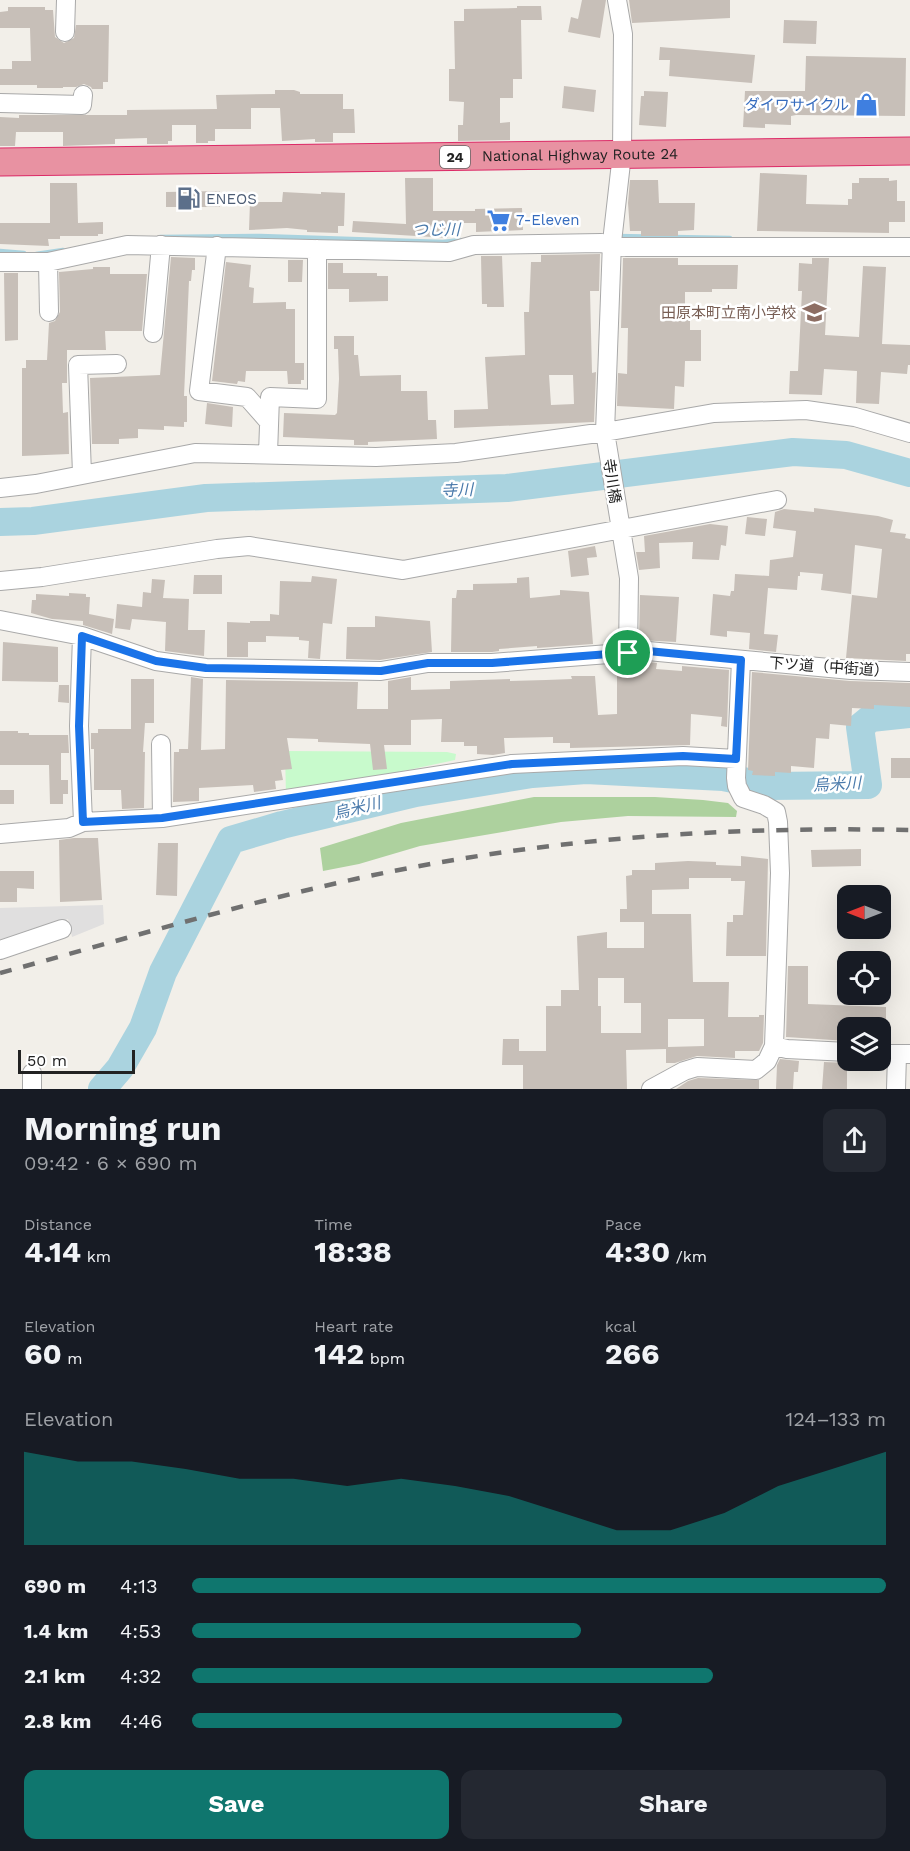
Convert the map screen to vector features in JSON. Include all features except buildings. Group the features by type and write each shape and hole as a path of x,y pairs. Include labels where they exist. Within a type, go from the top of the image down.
{"highway":[{"name":"National Highway Route 24","path":"0,162 910,151"}],"street":[{"path":"65,32 66,0"},
{"name":"寺川橋","path":"617,0 623,33 622,154 612,240 605,435 629,578 628,653"},
{"path":"0,103 82,105 83,95"},
{"path":"0,262 48,262 127,245 449,252 474,244 601,243 612,240 910,248"},
{"path":"153,333 161,245"},
{"path":"217,246 199,391 247,396 269,422"},
{"path":"268,454 270,397 317,399 317,249"},
{"path":"48,262 49,312"},
{"path":"82,474 78,365 117,364"},
{"path":"0,488 36,484 195,453 376,457 456,453 605,435 714,413 773,409 806,410 855,417 910,433"},
{"path":"0,581 42,577 249,546 402,570 620,527 777,500"},
{"name":"下ツ道（中街道）","path":"0,620 82,636 156,661 206,668 381,671 428,663 492,663 648,651 851,670 910,672"},
{"path":"82,636 79,726 83,822"},
{"path":"651,1089 684,1071 697,1067 756,1070 767,1061 774,1046 780,873 778,822 776,812 743,798 737,786 736,759 741,660"},
{"path":"161,744 162,818"},
{"path":"0,834 69,828 83,822 162,818 512,764 683,756 736,759"},
{"path":"0,950 62,929"},
{"path":"774,1046 837,1051"},
{"path":"896,1054 897,1089"}],"shaded area":[{"path":"103,905 104,924 72,937 68,919 0,945 0,908"}],"green space":[{"path":"285,751 447,752 456,754 455,760 286,796"},
{"path":"534,797 655,797 703,800 728,803 737,811 736,817 628,816 561,822 420,846 359,864 323,871 320,848 401,823"}],"waterway":[{"name":"つじ川","path":"160,237 260,236 443,242 460,240"},
{"name":"つじ川","path":"616,236 730,238"},
{"name":"つじ川","path":"36,254 63,250"},
{"name":"つじ川","path":"0,251 24,253"},
{"name":"寺川","path":"0,522 33,521 206,498 507,488 793,452 846,455 910,473"},
{"name":"烏米川","path":"102,1089 120,1068 143,1028 163,972 231,840 282,825 416,793 532,774 586,770 723,777 768,786 868,785 860,727 871,718 910,714"}],"railway":[{"path":"0,973 286,895 402,869 516,850 628,838 741,831 910,830"}],"place":[{"name":"ダイワサイクル","path":"867,105"},
{"name":"ENEOS","path":"188,199"},
{"name":"7-Eleven","path":"498,220"},
{"name":"田原本町立南小学校","path":"814,313"}],"route":[{"path":"82,636 156,661 206,668 381,671 428,663 492,663 628,653 648,651 741,660 736,759 683,756 512,764 162,818 83,822 79,726 82,636"}]}
